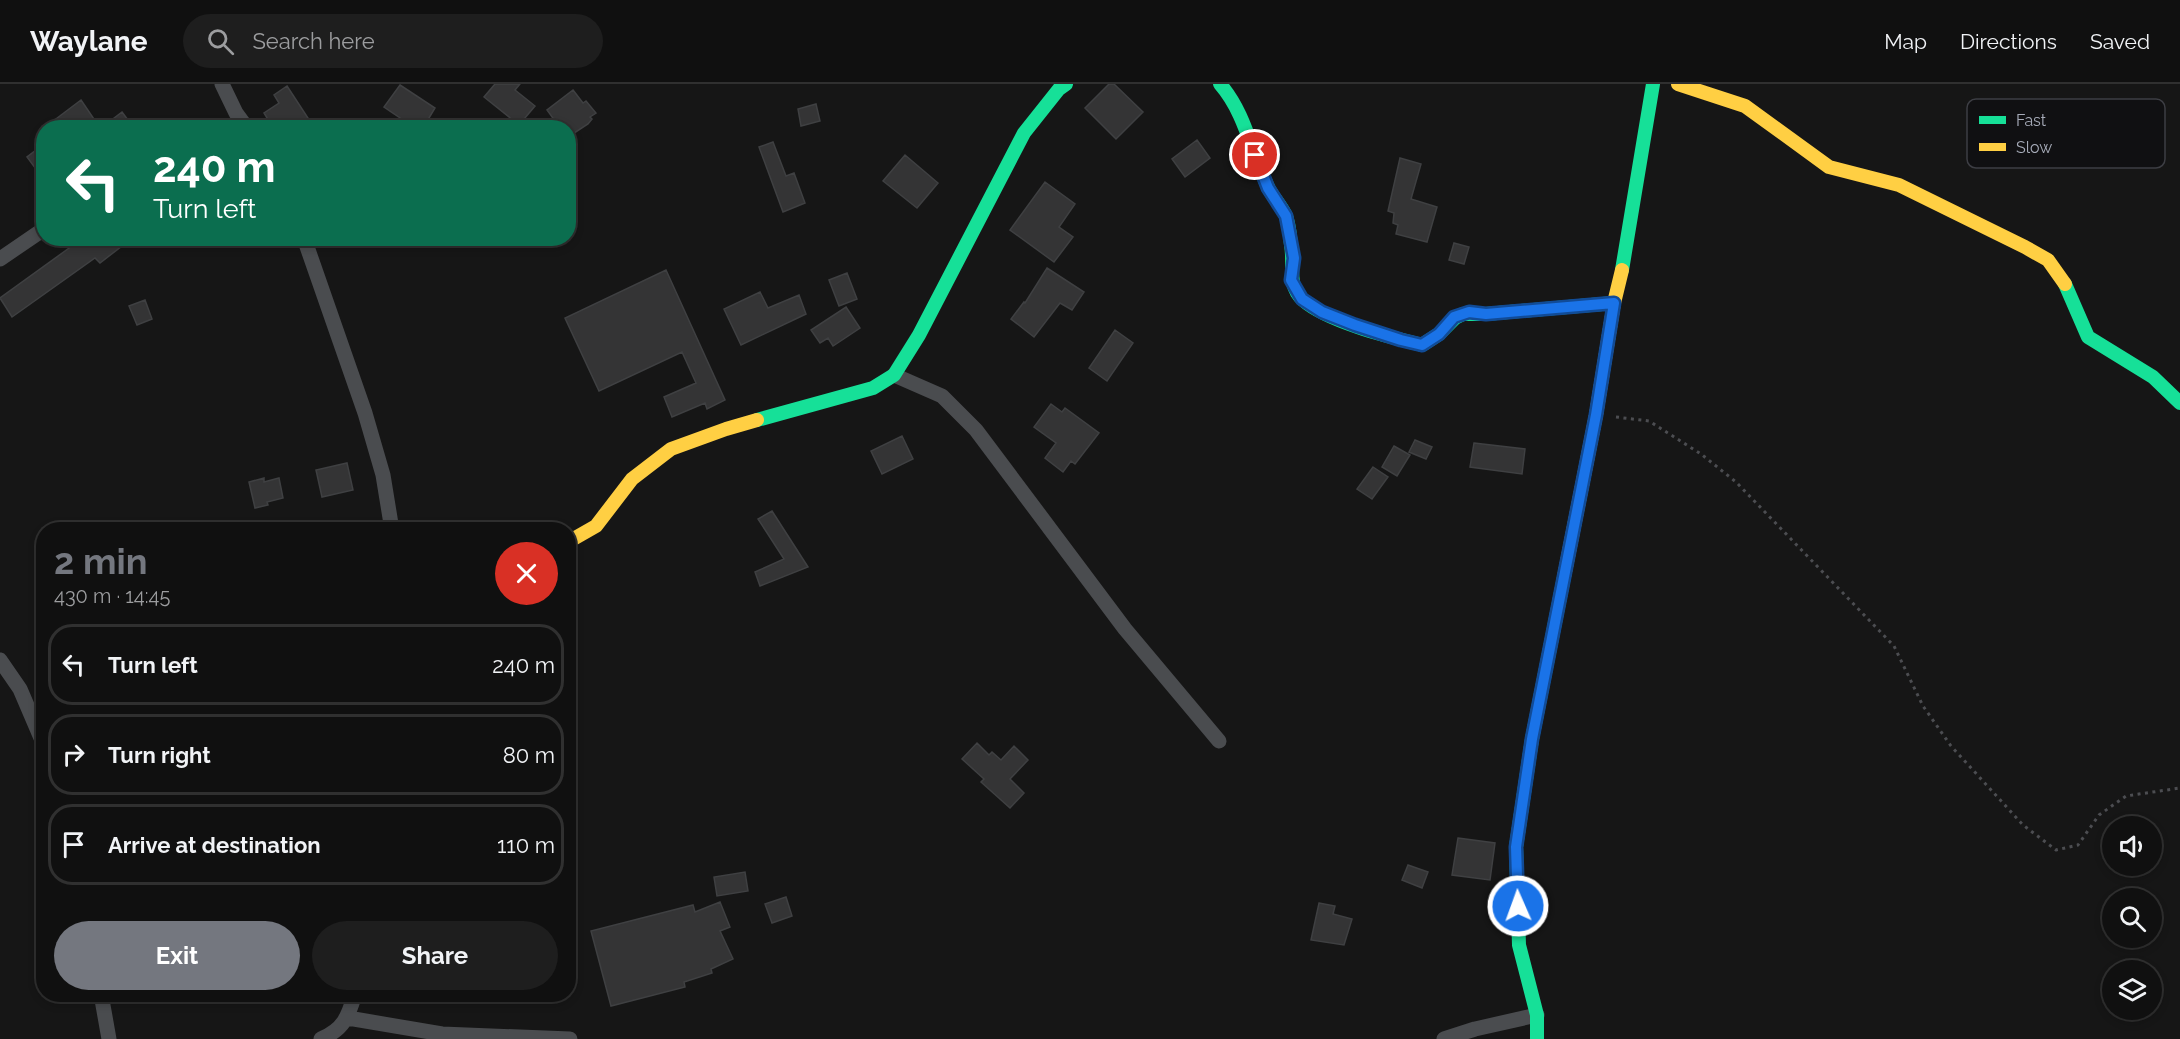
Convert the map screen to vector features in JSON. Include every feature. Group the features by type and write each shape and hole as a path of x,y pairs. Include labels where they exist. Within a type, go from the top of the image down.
{"street":[{"path":"222,84 242,120"},
{"path":"576,537 596,526 632,479 671,449 726,429 873,388 894,375 919,335 1024,133 1059,89 1066,84"},
{"path":"1220,84 1237,108 1268,188 1286,216 1294,258 1291,280 1302,299 1322,312 1392,337 1422,345 1439,334 1454,317 1469,312 1486,314 1614,303"},
{"path":"1537,1039 1537,1015 1520,945 1516,847 1532,739 1596,415 1614,303 1628,248 1653,84"},
{"path":"1678,84 1745,106 1829,167 1899,185 2048,260 2068,289 2076,313 2088,337 2153,377 2180,403"},
{"path":"0,259 36,234"},
{"path":"307,246 365,413 383,475 391,522"},
{"path":"894,375 942,396 976,430 1125,629 1219,741"},
{"path":"0,660 20,689 36,727"},
{"path":"102,1002 109,1039"},
{"path":"321,1039 333,1034 348,1017 353,1002"},
{"path":"1444,1039 1474,1029 1537,1015"},
{"path":"348,1017 442,1034 570,1039"}],"path":[{"path":"1596,415 1649,421 1701,454 1736,482 1894,646 1923,706 1951,746 2024,825 2056,850 2078,845 2099,814 2126,796 2180,789"}],"building":[{"path":"495,84 520,84 515,90 535,106 523,120 513,120 484,97"},
{"path":"1109,84 1114,84 1143,112 1116,139 1085,108"},
{"path":"400,85 435,108 428,120 403,120 384,107"},
{"path":"287,86 308,118 305,120 268,120 264,113 279,103 274,95"},
{"path":"573,90 583,103 586,101 596,113 590,117 592,119 588,124 576,132 576,120 554,120 547,110"},
{"path":"81,100 94,119 93,120 55,120"},
{"path":"816,104 820,121 801,126 798,109"},
{"path":"122,112 128,120 112,120"},
{"path":"1197,140 1210,158 1185,177 1172,159"},
{"path":"773,142 786,176 794,173 805,203 783,212 759,147"},
{"path":"36,150 36,169 27,157"},
{"path":"905,155 938,183 917,208 883,181"},
{"path":"1400,158 1421,164 1411,199 1437,207 1427,242 1396,234 1398,225 1393,223 1394,213 1388,211"},
{"path":"1045,182 1075,204 1059,227 1073,237 1054,262 1010,230"},
{"path":"1454,243 1469,247 1464,264 1449,260"},
{"path":"72,246 122,246 100,263 95,258 12,317 0,298"},
{"path":"1047,268 1084,292 1072,310 1060,303 1034,337 1011,319 1025,303"},
{"path":"666,270 725,400 707,409 705,403 672,417 664,397 696,383 682,352 599,391 565,318"},
{"path":"847,273 857,299 839,306 829,280"},
{"path":"760,292 768,308 799,295 806,314 741,345 724,309"},
{"path":"145,300 152,319 137,325 129,306"},
{"path":"846,307 860,328 833,346 828,338 820,343 811,330"},
{"path":"1115,330 1133,343 1107,381 1089,368"},
{"path":"1051,404 1062,412 1065,408 1099,433 1075,464 1071,461 1063,472 1045,458 1056,443 1034,427"},
{"path":"902,436 913,459 882,474 871,451"},
{"path":"1415,440 1432,447 1426,459 1409,452"},
{"path":"1474,443 1525,449 1522,474 1470,467"},
{"path":"1394,446 1410,455 1397,476 1382,467"},
{"path":"347,463 353,490 322,497 316,470"},
{"path":"1373,467 1388,477 1372,499 1357,489"},
{"path":"264,478 264,482 279,478 283,498 255,508 249,482"},
{"path":"772,511 808,567 760,586 755,572 784,559 758,519"},
{"path":"977,743 989,755 992,752 1001,760 1014,746 1028,760 1010,779 1024,793 1010,808 981,782 984,779 962,759"},
{"path":"1458,838 1495,843 1490,880 1452,875"},
{"path":"1408,865 1428,872 1422,888 1402,880"},
{"path":"745,872 748,891 717,896 714,877"},
{"path":"786,897 792,916 772,923 765,904"},
{"path":"720,902 730,927 720,931 733,959 711,969 712,973 684,982 685,987 611,1006 591,931 693,905 695,912"},
{"path":"1319,903 1335,906 1333,914 1352,919 1344,945 1311,940"}],"traffic: fast":[{"path":"757,420 873,388 894,375 919,335 1024,133 1059,89 1066,84"},
{"path":"1220,84 1236,108 1262,174 1286,217 1292,252 1293,281 1298,294 1314,308 1360,328 1422,345 1463,314 1614,303"},
{"path":"1622,270 1653,84"},
{"path":"2065,284 2088,337 2153,377 2180,403"},
{"path":"1537,1039 1537,1015 1519,945 1516,847 1532,739 1564,577"}],"traffic: slow":[{"path":"1678,84 1745,106 1829,167 1899,185 2025,247 2048,260 2065,284"},
{"path":"1564,577 1622,270"},
{"path":"576,537 596,526 632,479 671,449 757,420"}],"route":[{"path":"1255,155 1268,188 1286,216 1294,258 1291,280 1302,299 1322,312 1355,325 1422,345 1439,334 1454,317 1469,312 1486,314 1614,303 1596,415 1532,739 1516,847 1518,906"}]}
